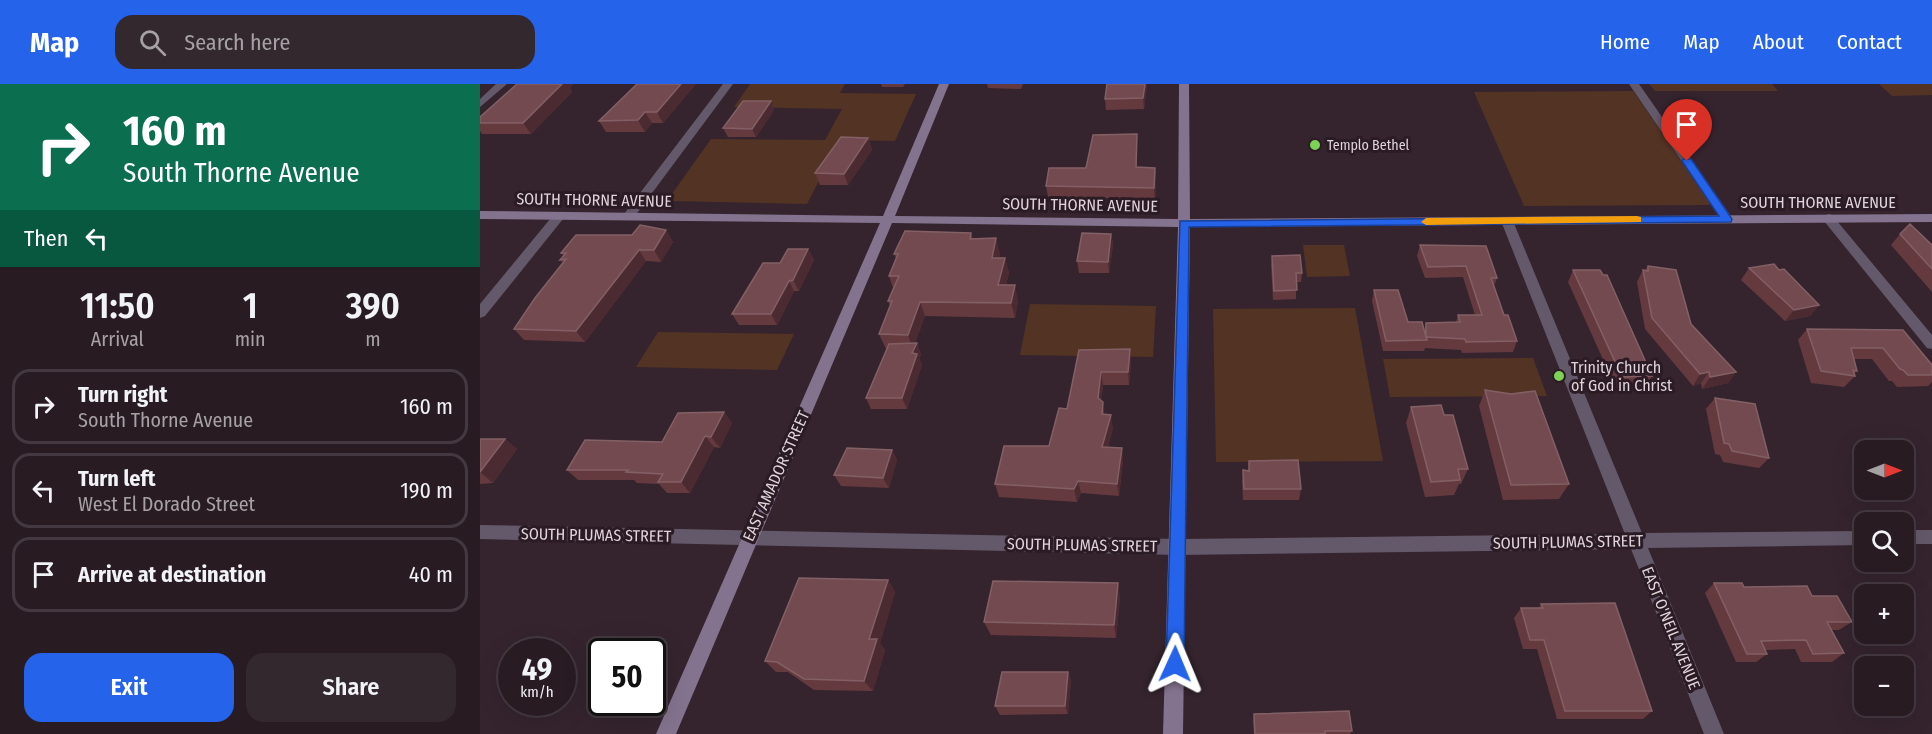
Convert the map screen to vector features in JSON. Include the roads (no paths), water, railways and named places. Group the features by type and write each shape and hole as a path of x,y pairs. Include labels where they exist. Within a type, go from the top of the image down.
{"main road":[{"name":"EAST AMADOR STREET","path":"666,734 748,538 889,220 944,84"},
{"path":"1173,734 1184,223 1184,84"},
{"name":"SOUTH THORNE AVENUE","path":"480,215 1184,223 1932,218"}],"street":[{"path":"480,104 502,84"},
{"path":"628,217 728,84"},
{"path":"1634,84 1727,219"},
{"path":"480,313 560,216"},
{"path":"1828,218 1932,344"},
{"name":"EAST O'NEIL AVENUE","path":"1507,221 1714,734"},
{"name":"SOUTH PLUMAS STREET","path":"480,532 1178,547 1854,538"},
{"path":"1914,537 1932,537"}],"place":[{"name":"Templo Bethel","path":"1315,145"},
{"name":"Trinity Church of God in Christ","path":"1559,376"}]}
